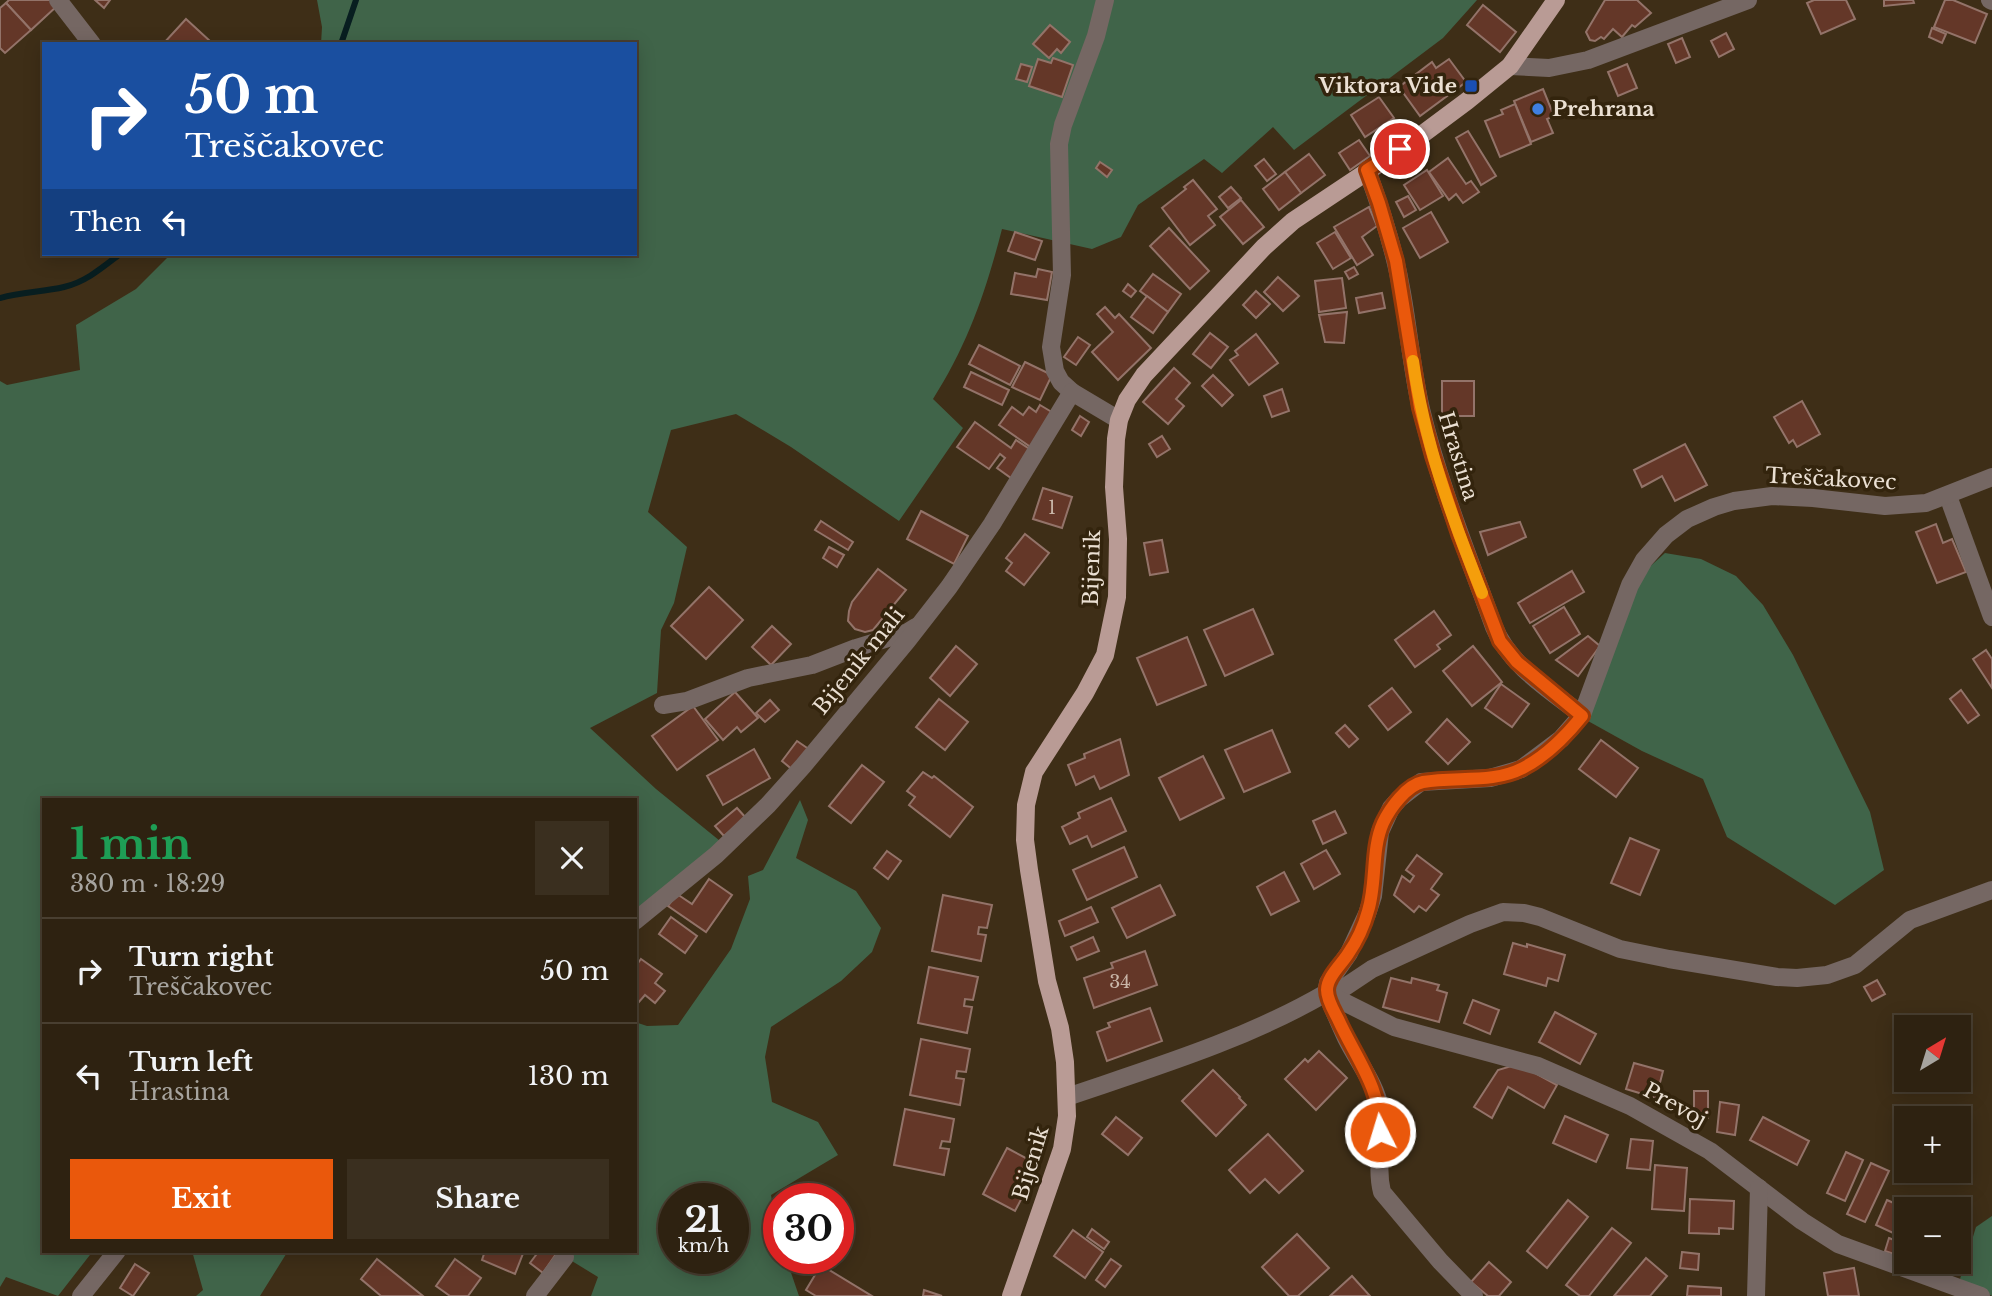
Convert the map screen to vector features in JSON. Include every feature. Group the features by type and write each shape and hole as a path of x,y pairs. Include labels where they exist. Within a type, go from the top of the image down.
{"main road":[{"name":"Bijenik","path":"1011,1296 1062,1149 1068,1116 1059,1028 1047,982 1029,870 1025,840 1026,805 1034,772 1085,693 1105,655 1117,597 1118,539 1114,487 1119,420 1127,400 1144,375 1264,247 1293,221 1446,117 1510,66 1556,0"}],"street":[{"path":"58,0 90,42"},
{"path":"1105,0 1096,36 1067,113 1059,144 1062,275 1051,347 1055,371 1061,382 1072,392 1119,420"},
{"path":"1510,66 1549,68 1588,60 1748,0"},
{"name":"Hrastina","path":"1367,170 1396,261 1420,408 1433,456 1497,634 1517,662 1582,716"},
{"name":"Bijenik mali","path":"637,918 716,855 782,790 920,624 992,524 1072,392"},
{"name":"Treščakovec","path":"1326,993 1328,983 1349,953 1367,914 1373,897 1380,832 1399,799 1421,782 1490,778 1521,769 1561,739 1582,716 1630,585 1644,560 1667,535 1687,519 1714,507 1754,498 1793,496 1905,506 1948,496 1992,477"},
{"path":"1948,496 1992,617"},
{"path":"663,705 687,701 748,678 812,666 856,648 908,632 920,624"},
{"path":"1067,1097 1226,1042 1298,1010 1373,969 1470,924 1503,912 1541,917 1620,949 1777,977 1797,978 1827,975 1855,965 1910,920 1992,890"},
{"path":"1326,993 1345,1037 1370,1080 1377,1098 1381,1114 1378,1178 1382,1192 1440,1261 1474,1296"},
{"name":"Prevoj","path":"1326,993 1394,1027 1538,1066 1601,1092 1683,1133 1734,1167 1802,1221 1838,1244 1981,1296"},
{"path":"1756,1296 1759,1188"},
{"path":"81,1296 115,1253"},
{"path":"535,1296 565,1257"}],"green space":[{"path":"317,0 1477,0 1443,38 1294,150 1273,127 1222,173 1204,159 1138,205 1121,237 1092,249 1002,229 975,317 933,399 963,428 899,521 791,447 736,414 671,430 648,512 687,547 674,603 661,630 657,693 590,728 656,789 725,845 637,913 637,798 42,798 42,1253 91,1253 58,1296 6,1277 0,1287 0,381 7,385 80,370 76,325 136,289 169,256 637,256 637,42 321,42 322,27"},
{"path":"1665,553 1701,559 1736,576 1763,605 1793,655 1870,812 1884,870 1835,905 1727,837 1703,779 1642,751 1588,721 1626,607 1645,571"},
{"path":"800,800 808,820 796,858 856,891 881,928 872,952 841,981 771,1027 765,1057 772,1102 818,1122 838,1155 791,1183 763,1183 763,1274 791,1274 799,1296 591,1296 598,1277 567,1258 570,1253 637,1253 637,1023 647,1026 678,1025 731,949 750,899 748,876 763,870"},
{"path":"1992,1216 1992,1296 1960,1279 1962,1274 1971,1274 1971,1243 1976,1227"},
{"path":"193,1253 287,1253 260,1296 196,1296 203,1290"}],"building":[{"path":"9,0 51,0 57,6 31,30 6,3"},
{"path":"95,0 110,0 104,8"},
{"path":"1605,0 1637,0 1651,13 1635,27 1632,25 1622,37 1613,29 1604,39 1601,37 1595,41 1590,40 1586,32"},
{"path":"1814,0 1846,0 1855,19 1821,34 1807,3"},
{"path":"1884,0 1913,0 1914,3 1884,6"},
{"path":"1945,0 1953,0 1987,14 1975,43 1934,27"},
{"path":"6,3 31,30 5,53 0,48 0,8"},
{"path":"1483,5 1516,32 1500,52 1467,25"},
{"path":"186,19 211,42 165,42"},
{"path":"1050,25 1070,42 1061,53 1057,49 1049,58 1033,44"},
{"path":"1932,28 1946,34 1942,43 1929,37"},
{"path":"1726,33 1734,49 1719,57 1711,41"},
{"path":"1682,38 1690,57 1676,63 1668,44"},
{"path":"1053,58 1073,65 1062,97 1029,86 1038,59 1051,63"},
{"path":"1449,59 1466,82 1420,116 1399,87 1432,62 1436,68"},
{"path":"1021,64 1032,67 1027,82 1016,79"},
{"path":"1627,64 1637,88 1618,96 1608,72"},
{"path":"1543,89 1554,116 1547,119 1553,133 1531,142 1514,101"},
{"path":"1379,97 1394,118 1365,137 1351,115"},
{"path":"1515,104 1531,144 1500,157 1485,121 1503,114 1501,110"},
{"path":"1468,131 1496,176 1481,185 1456,138"},
{"path":"1359,140 1370,156 1350,170 1339,153"},
{"path":"1309,154 1325,175 1301,193 1285,172"},
{"path":"1448,158 1466,184 1471,181 1479,192 1463,203 1456,194 1449,200 1429,172"},
{"path":"1264,159 1276,174 1267,181 1255,166"},
{"path":"1100,162 1112,170 1107,177 1096,168"},
{"path":"1427,170 1443,196 1420,210 1404,185"},
{"path":"1285,172 1301,193 1279,210 1263,189"},
{"path":"1193,180 1217,209 1208,216 1215,225 1190,245 1162,208"},
{"path":"1231,187 1241,198 1228,208 1219,197"},
{"path":"1408,196 1416,210 1404,217 1396,202"},
{"path":"1241,200 1264,227 1243,244 1220,217"},
{"path":"1369,207 1377,226 1362,237 1373,255 1357,265 1334,227"},
{"path":"1431,212 1448,242 1420,258 1403,228"},
{"path":"1169,228 1209,271 1190,289 1150,246"},
{"path":"1015,232 1042,241 1035,260 1008,251"},
{"path":"1335,232 1351,258 1333,269 1317,243"},
{"path":"1354,267 1358,274 1349,279 1345,272"},
{"path":"1038,269 1052,272 1047,300 1011,294 1015,273 1036,277"},
{"path":"1153,274 1181,294 1168,312 1140,291"},
{"path":"1278,277 1299,296 1283,311 1264,292"},
{"path":"1342,278 1346,308 1319,312 1315,281"},
{"path":"1128,284 1136,291 1131,297 1123,291"},
{"path":"1256,291 1270,304 1256,318 1243,305"},
{"path":"1382,293 1385,308 1359,313 1356,298"},
{"path":"1147,296 1168,312 1153,333 1131,317"},
{"path":"1105,307 1115,318 1119,314 1151,348 1118,380 1092,352 1113,332 1097,314"},
{"path":"1347,312 1344,343 1325,342 1319,315"},
{"path":"1210,333 1228,347 1211,368 1193,354"},
{"path":"1256,334 1278,363 1249,385 1230,360 1238,355 1235,351"},
{"path":"1078,337 1090,345 1076,365 1064,357"},
{"path":"979,345 1020,366 1010,385 969,364"},
{"path":"1025,362 1052,375 1040,400 1012,387"},
{"path":"1174,368 1190,383 1176,399 1184,406 1168,424 1143,402"},
{"path":"971,372 1009,390 1002,405 964,387"},
{"path":"1213,375 1233,395 1222,406 1202,386"},
{"path":"1442,381 1474,381 1474,416 1442,416"},
{"path":"1282,389 1289,411 1272,417 1264,396"},
{"path":"1802,401 1820,434 1797,447 1793,440 1789,443 1774,417"},
{"path":"1040,405 1055,414 1032,448 999,425 1012,407 1023,415 1029,407 1036,412"},
{"path":"1080,416 1089,422 1081,436 1072,430"},
{"path":"975,422 1011,448 1016,440 1031,450 1011,478 997,468 1005,458 1000,454 989,469 957,447"},
{"path":"1162,436 1170,449 1157,457 1149,444"},
{"path":"1685,444 1707,485 1675,501 1662,476 1642,487 1634,470"},
{"path":"1043,488 1072,497 1062,528 1033,519"},
{"path":"921,511 968,536 954,564 907,539"},
{"path":"821,521 853,542 848,550 815,530"},
{"path":"1520,522 1526,537 1488,555 1480,532"},
{"path":"1936,524 1943,543 1952,539 1966,572 1937,583 1916,532"},
{"path":"1025,534 1049,553 1024,585 1006,571 1012,563 1006,558"},
{"path":"1162,540 1168,572 1150,575 1144,543"},
{"path":"829,547 844,555 837,567 823,558"},
{"path":"878,569 906,590 873,630 865,632 855,629 848,621 849,611 852,602"},
{"path":"1572,571 1584,592 1530,623 1518,603"},
{"path":"709,587 743,620 706,659 671,626"},
{"path":"1564,607 1580,634 1550,653 1533,626"},
{"path":"1253,609 1273,654 1225,676 1204,630"},
{"path":"1434,611 1451,635 1437,645 1440,649 1415,667 1395,640"},
{"path":"772,626 791,644 771,665 752,647"},
{"path":"1588,636 1600,646 1578,676 1556,660"},
{"path":"1187,637 1206,685 1157,705 1137,658"},
{"path":"956,646 977,664 950,696 930,678"},
{"path":"1473,646 1502,682 1472,706 1443,671"},
{"path":"1986,650 1992,659 1992,688 1973,659"},
{"path":"1501,684 1529,704 1512,727 1485,708"},
{"path":"1392,688 1411,712 1388,730 1369,706"},
{"path":"1961,690 1979,715 1968,723 1950,699"},
{"path":"735,692 758,718 741,732 737,727 723,740 705,719"},
{"path":"939,699 968,722 945,750 916,727"},
{"path":"770,700 779,710 765,722 756,713"},
{"path":"693,706 718,740 677,770 652,736"},
{"path":"1447,719 1470,742 1448,764 1426,742"},
{"path":"1345,725 1358,739 1349,747 1336,733"},
{"path":"1272,730 1290,772 1244,792 1225,750"},
{"path":"1120,739 1129,775 1100,789 1094,776 1076,785 1068,765 1085,758 1084,754"},
{"path":"1601,740 1638,768 1616,797 1579,769"},
{"path":"797,741 810,750 794,771 782,761"},
{"path":"754,749 770,778 723,805 707,776"},
{"path":"1203,756 1224,798 1180,820 1159,778"},
{"path":"862,765 884,782 851,823 829,806"},
{"path":"923,772 932,778 934,776 973,807 950,837 909,805 915,797 907,791"},
{"path":"1111,798 1126,831 1092,847 1087,836 1070,844 1062,827 1080,818 1078,813"},
{"path":"737,808 746,818 724,836 715,826"},
{"path":"1335,811 1346,833 1323,844 1313,821"},
{"path":"1630,838 1659,850 1640,895 1611,883"},
{"path":"1124,847 1137,877 1087,900 1073,870"},
{"path":"1326,850 1340,874 1314,889 1301,864"},
{"path":"887,851 901,861 888,879 874,868"},
{"path":"1417,855 1442,874 1431,889 1439,895 1426,911 1419,906 1414,912 1394,895 1402,876 1410,882 1414,876 1406,870"},
{"path":"1284,872 1299,901 1271,915 1257,887"},
{"path":"709,879 732,895 706,932 668,906 677,894 692,904"},
{"path":"1160,885 1175,915 1127,938 1112,908"},
{"path":"943,895 992,905 987,928 979,927 978,934 986,935 981,961 932,951"},
{"path":"1091,907 1098,922 1065,936 1059,921"},
{"path":"671,917 697,936 685,953 659,934"},
{"path":"1093,937 1099,951 1077,960 1071,947"},
{"path":"1513,943 1527,947 1527,944 1565,955 1558,981 1548,978 1546,986 1504,974"},
{"path":"1145,951 1157,985 1094,1008 1084,978 1113,968 1111,963"},
{"path":"641,959 662,974 655,983 665,991 655,1003 645,995 639,1002 637,1000 638,963"},
{"path":"929,967 978,977 973,1000 965,999 964,1006 972,1007 967,1033 918,1023"},
{"path":"1391,978 1411,983 1412,978 1439,985 1437,990 1447,993 1439,1022 1383,1007"},
{"path":"1877,980 1885,994 1872,1001 1864,987"},
{"path":"1473,1000 1499,1010 1490,1034 1464,1023"},
{"path":"1150,1008 1162,1041 1107,1061 1097,1032 1110,1027 1108,1023"},
{"path":"1555,1012 1596,1034 1580,1064 1539,1042"},
{"path":"921,1039 970,1049 966,1072 957,1071 956,1078 964,1079 960,1105 910,1095"},
{"path":"1319,1051 1347,1078 1316,1110 1285,1079 1305,1059 1308,1062"},
{"path":"1634,1063 1663,1071 1656,1098 1626,1089"},
{"path":"1518,1064 1557,1085 1544,1108 1508,1087 1492,1118 1474,1107 1498,1070"},
{"path":"1213,1070 1246,1105 1216,1136 1182,1101"},
{"path":"1694,1091 1708,1091 1708,1118 1694,1118"},
{"path":"1720,1102 1739,1105 1735,1135 1717,1132"},
{"path":"905,1109 954,1119 950,1142 942,1141 940,1148 949,1149 944,1175 894,1165"},
{"path":"1565,1116 1608,1135 1596,1162 1553,1143"},
{"path":"1116,1117 1142,1138 1128,1155 1102,1134"},
{"path":"1763,1117 1809,1141 1797,1165 1750,1140"},
{"path":"1268,1134 1303,1171 1279,1193 1265,1179 1250,1193 1229,1170"},
{"path":"1631,1139 1653,1141 1650,1170 1627,1168"},
{"path":"1007,1148 1039,1165 1015,1211 983,1194"},
{"path":"1846,1152 1863,1160 1845,1201 1827,1193"},
{"path":"1871,1163 1889,1171 1865,1222 1847,1214"},
{"path":"1655,1165 1687,1168 1684,1211 1652,1209"},
{"path":"1690,1199 1734,1201 1733,1229 1719,1228 1719,1234 1689,1233"},
{"path":"1568,1200 1588,1217 1547,1268 1527,1251"},
{"path":"1887,1200 1894,1203 1894,1233 1876,1225"},
{"path":"1612,1228 1631,1243 1589,1296 1580,1296 1566,1285"},
{"path":"1092,1229 1109,1242 1104,1249 1087,1237"},
{"path":"1073,1230 1103,1252 1085,1278 1054,1256"},
{"path":"1297,1234 1329,1268 1298,1296 1289,1296 1262,1267"},
{"path":"1889,1238 1894,1240 1894,1254 1885,1251"},
{"path":"1682,1252 1699,1254 1698,1270 1680,1268"},
{"path":"484,1253 523,1253 515,1274 482,1260"},
{"path":"538,1253 556,1254 543,1273 530,1263"},
{"path":"1646,1258 1667,1276 1650,1296 1614,1296"},
{"path":"377,1259 423,1296 381,1296 361,1279"},
{"path":"455,1259 481,1278 468,1296 450,1296 436,1286"},
{"path":"1111,1259 1121,1266 1105,1287 1096,1280"},
{"path":"1489,1262 1511,1282 1499,1296 1488,1296 1471,1282"},
{"path":"135,1264 149,1273 133,1296 120,1288"},
{"path":"1854,1268 1859,1296 1828,1296 1824,1273"},
{"path":"816,1274 836,1274 872,1296 816,1296 806,1290"},
{"path":"1352,1276 1370,1296 1330,1296"},
{"path":"1688,1286 1721,1288 1721,1296 1687,1296"},
{"path":"924,1290 942,1296 923,1296"}],"waterway":[{"path":"342,42 356,0"},
{"path":"0,298 72,285 94,274 117,256"}],"slow traffic":[{"path":"1413,361 1420,408 1439,476 1482,593"}],"place":[{"name":"Viktora Vide","path":"1471,86"},
{"name":"Prehrana","path":"1538,109"}],"route":[{"path":"1380,1132 1381,1114 1377,1098 1370,1080 1345,1037 1326,993 1328,983 1360,933 1373,897 1377,852 1384,821 1399,799 1421,782 1490,778 1521,769 1544,754 1582,716 1517,662 1500,641 1439,476 1420,408 1396,261 1367,170 1400,149"}]}
